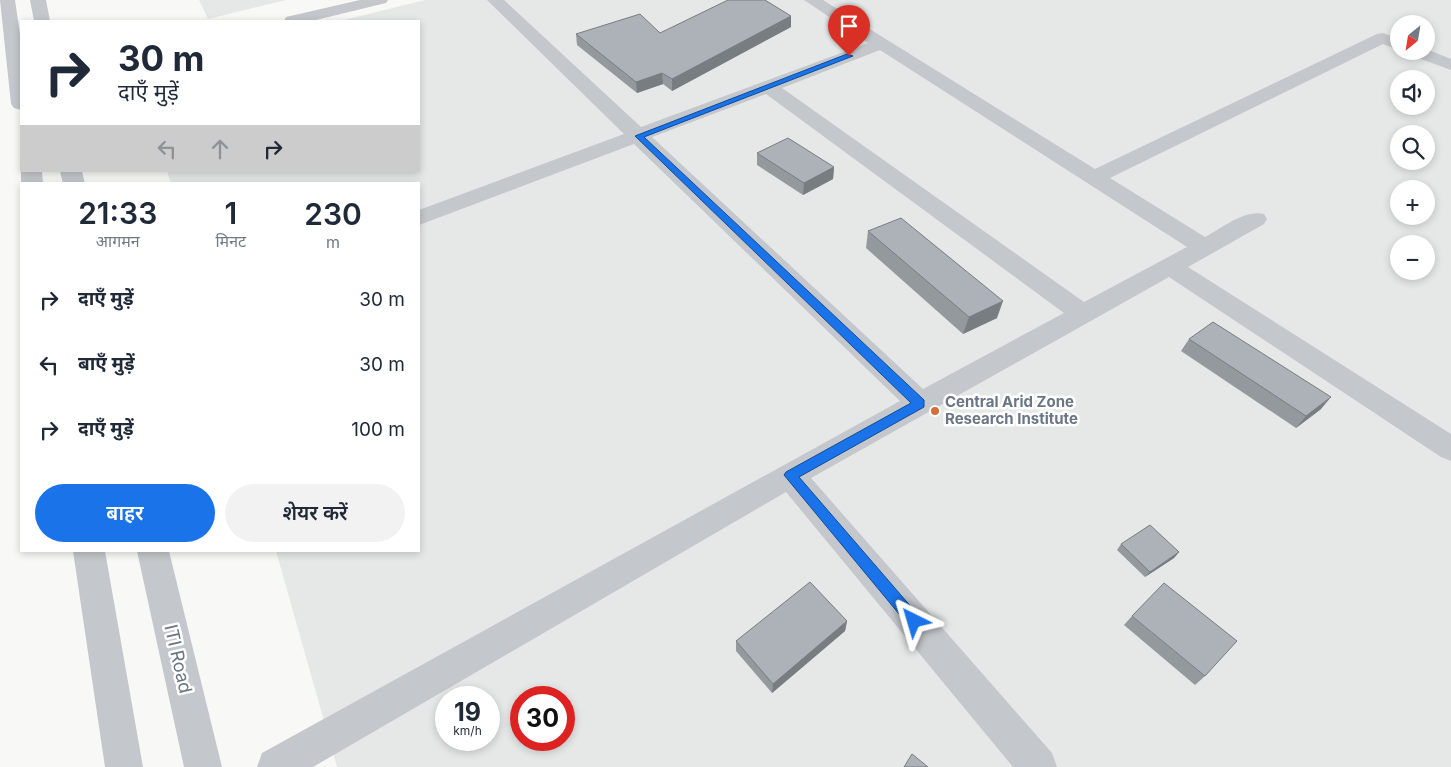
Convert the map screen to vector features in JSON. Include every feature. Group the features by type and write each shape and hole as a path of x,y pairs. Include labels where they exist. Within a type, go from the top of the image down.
{"street":[{"path":"7,0 20,97"},
{"path":"38,0 42,20"},
{"path":"296,20 380,0"},
{"path":"495,0 920,403"},
{"path":"812,0 1204,247"},
{"path":"1094,178 1383,38 1390,41"},
{"path":"420,218 882,44"},
{"path":"1435,59 1451,65"},
{"path":"769,87 1083,314"},
{"path":"276,767 790,475 1256,219"},
{"path":"1169,266 1451,449"},
{"path":"790,475 1038,767"},
{"path":"88,552 124,767"},
{"name":"ITI Road","path":"153,552 203,767"}],"shaded area":[{"path":"199,0 286,0 208,19"},
{"name":"Central Arid Zone Research Institute","path":"425,0 1451,0 1451,767 337,767 276,552 420,552 420,182 170,182 167,172 420,172 420,20 344,20"}],"building":[{"path":"728,0 765,0 791,16 672,79 662,73 636,82 576,34 640,14 660,33"},
{"path":"788,138 834,167 804,183 757,153"},
{"path":"901,218 1003,301 969,317 868,231"},
{"path":"1213,322 1331,397 1306,416 1189,339"},
{"path":"1150,525 1179,552 1150,572 1121,544"},
{"path":"810,582 847,621 773,684 736,641"},
{"path":"1164,583 1237,641 1205,676 1132,616"},
{"path":"912,754 928,767 904,767"}],"place":[{"name":"Central Arid Zone Research Institute","path":"935,411"}],"route":[{"path":"849,56 639,136 920,403 790,475 914,621"}]}
